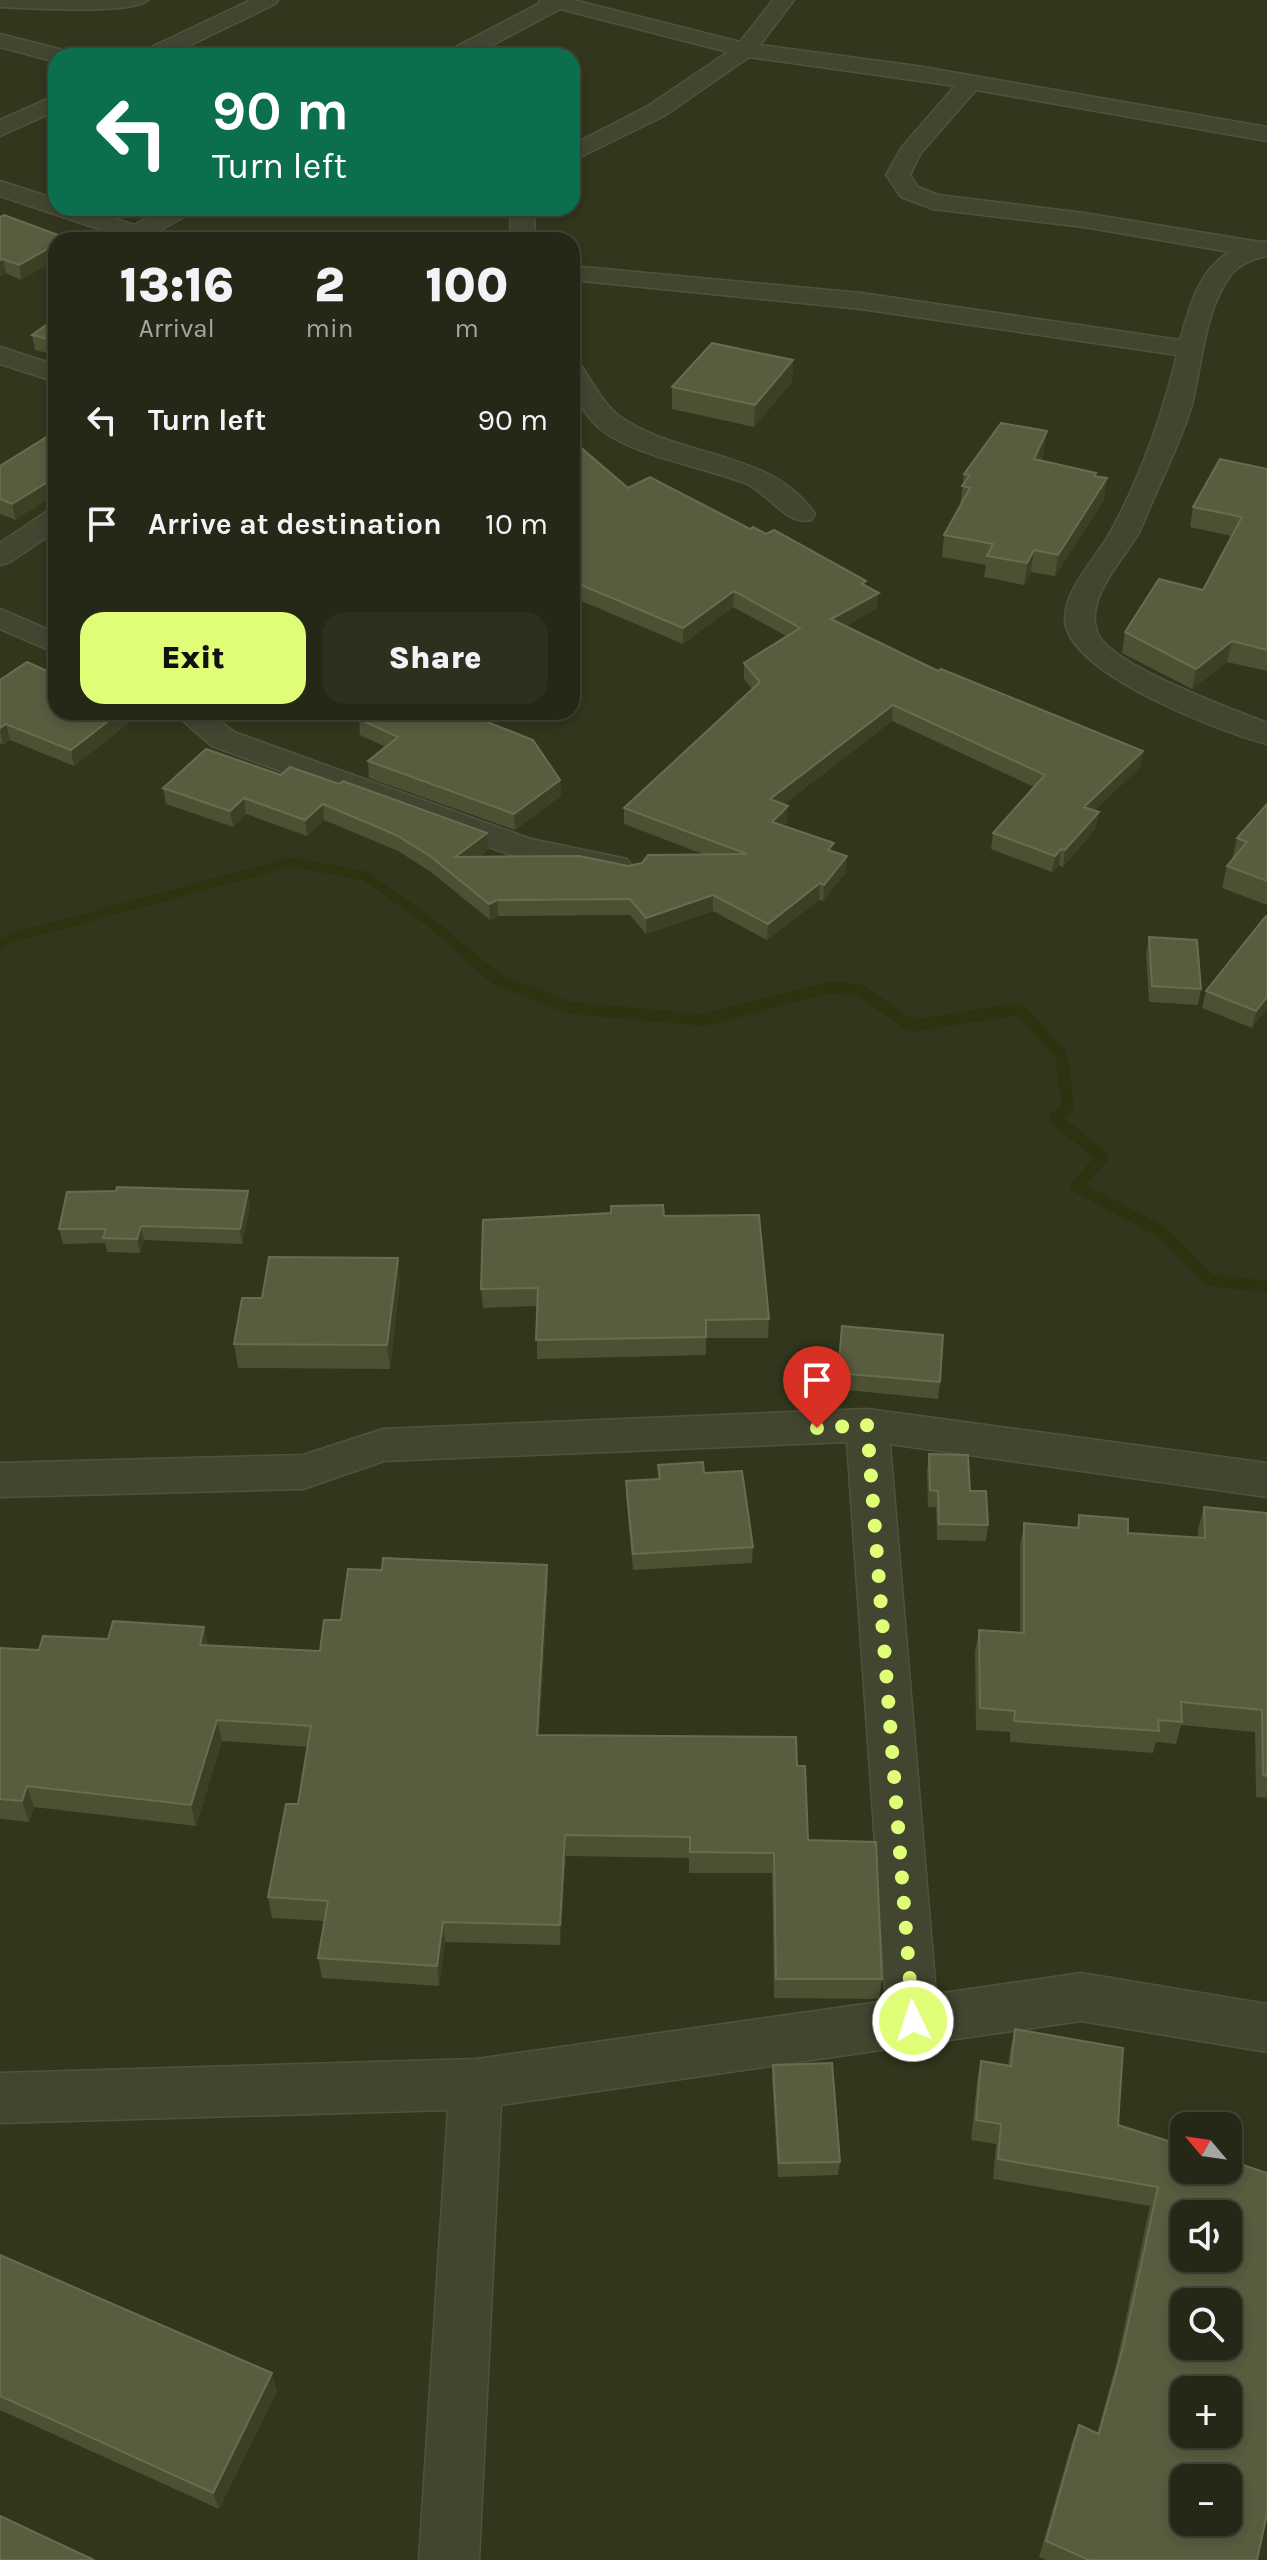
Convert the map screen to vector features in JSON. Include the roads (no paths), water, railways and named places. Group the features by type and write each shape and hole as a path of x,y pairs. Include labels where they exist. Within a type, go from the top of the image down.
{"street":[{"path":"0,1 104,3 138,0"},
{"path":"168,48 268,0"},
{"path":"580,150 656,111 745,50 784,0"},
{"path":"470,48 553,1 745,50 971,82 1267,134"},
{"path":"0,40 48,53"},
{"path":"971,82 910,152 898,175 909,192 933,202 1084,220 1265,249"},
{"path":"0,129 48,106"},
{"path":"0,188 48,206"},
{"path":"82,216 135,232"},
{"path":"153,232 173,216"},
{"path":"1265,249 1237,257 1223,267 1212,287 1191,349 1173,422 1138,496 1131,522 1095,579 1079,617 1083,636 1101,658 1140,679 1267,734"},
{"path":"580,274 861,301 1191,349"},
{"path":"0,355 48,371"},
{"path":"580,383 606,420 641,440 756,478 779,491 801,514"},
{"path":"0,556 48,523"},
{"path":"0,618 48,640"},
{"path":"199,720 223,739 523,848 629,869"},
{"path":"0,1480 303,1472 383,1445 867,1425 1267,1480"},
{"path":"867,1425 913,2021"},
{"path":"0,2098 476,2084 1081,1997 1267,2028"},
{"path":"449,2560 476,2084"}],"waterway":[{"path":"0,944 12,938 291,862 365,876 429,921 467,954"},
{"path":"465,952 496,979 570,1008 704,1020 831,987 862,991 911,1026 1019,1009 1061,1054 1068,1106 1055,1119 1103,1157 1076,1186 1162,1232 1209,1280 1267,1287"}]}
